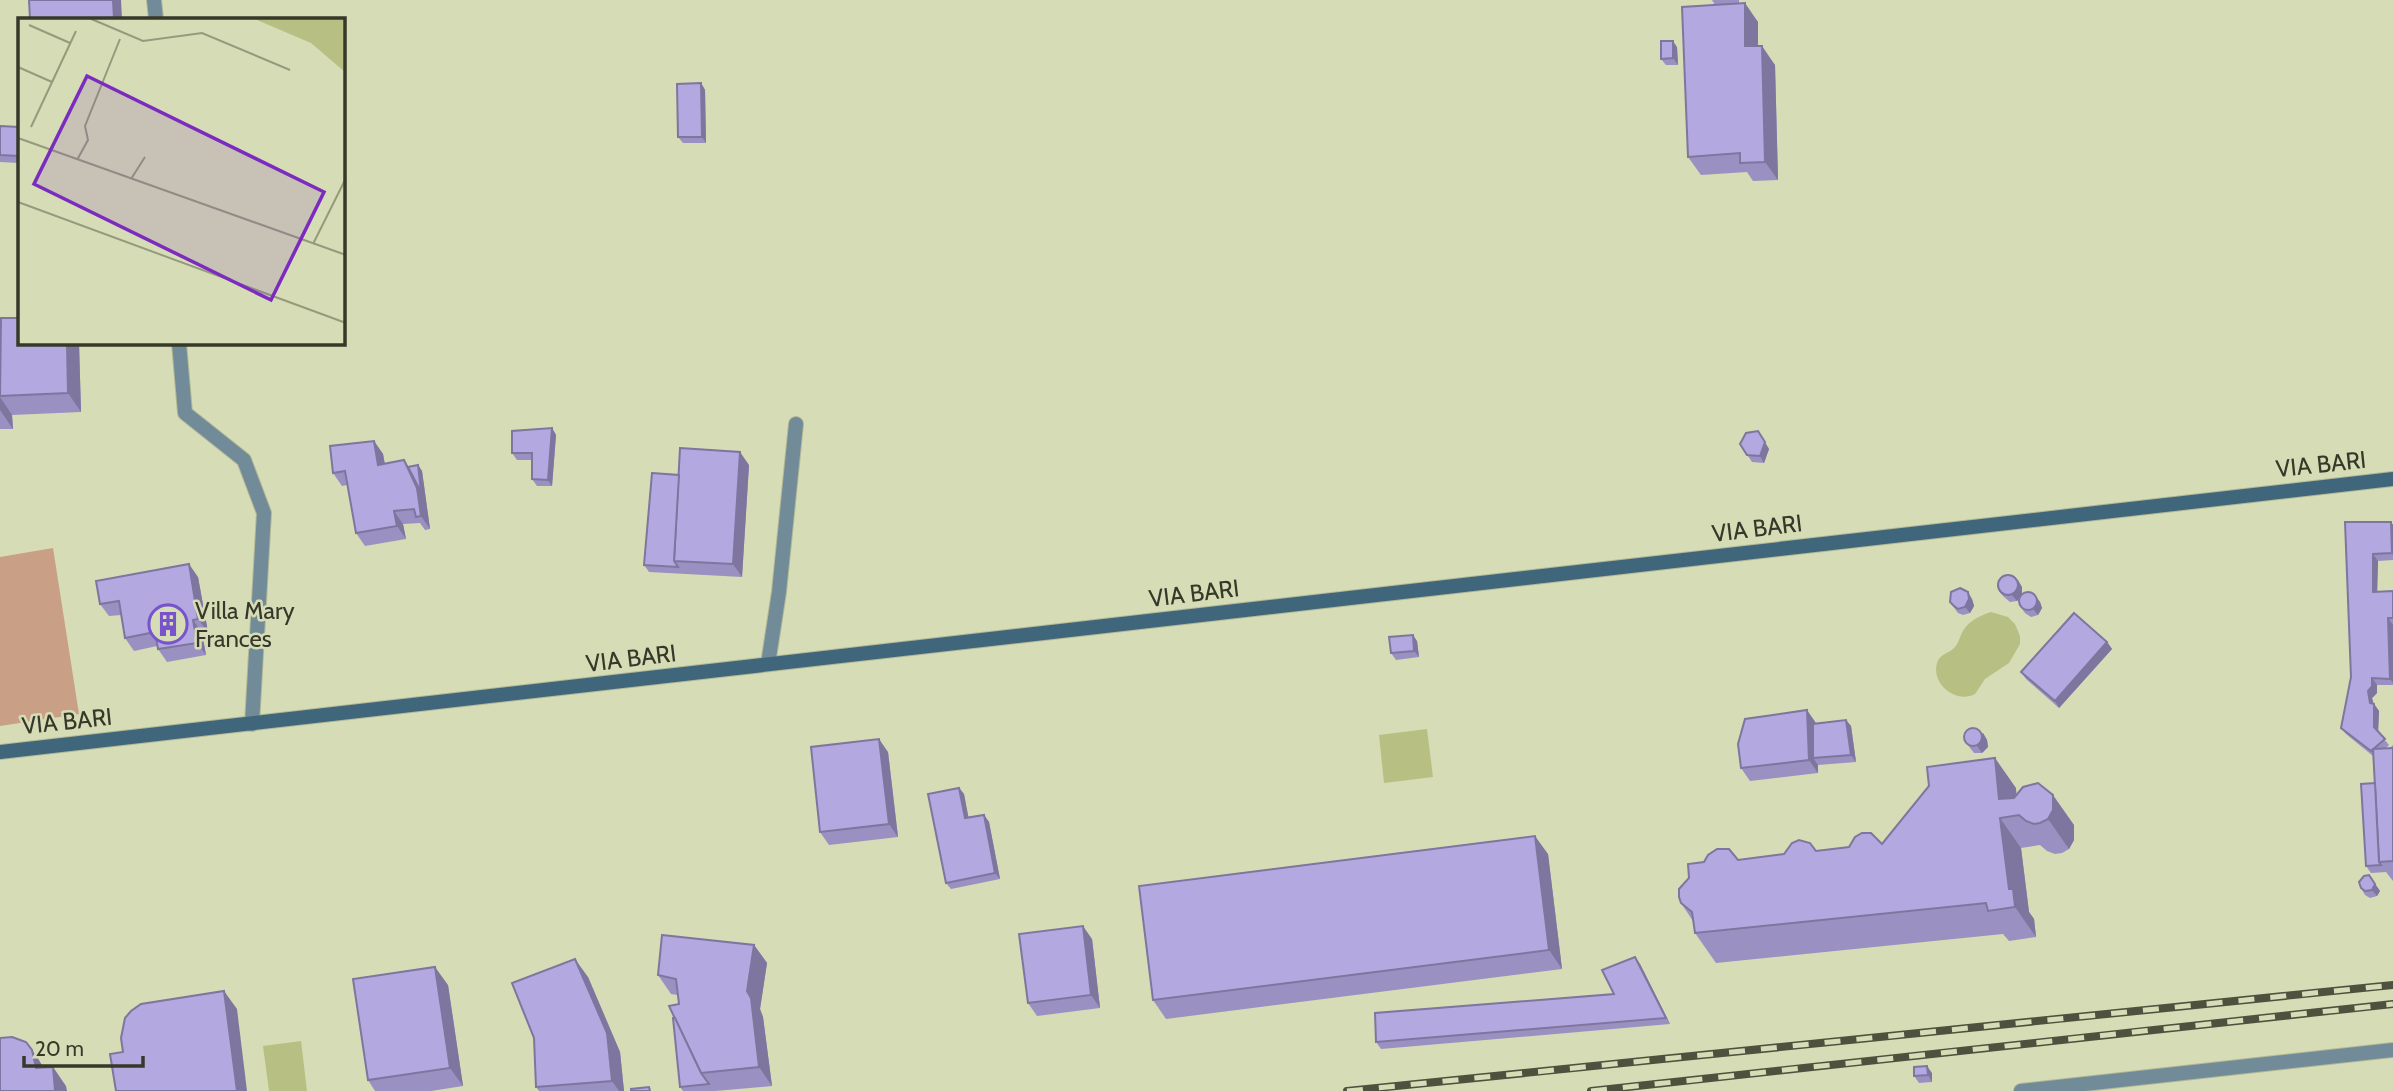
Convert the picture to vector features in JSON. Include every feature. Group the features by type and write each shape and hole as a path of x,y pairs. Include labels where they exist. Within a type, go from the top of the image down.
{"main road":[{"name":"VIA BARI","path":"0,752 2393,479"}],"street":[{"path":"155,0 156,18"},
{"path":"180,345 185,413 244,460 264,513 252,723"},
{"path":"768,664 779,592 796,424"},
{"path":"2021,1091 2393,1050"}],"shaded area":[{"path":"53,548 79,714 0,726 0,557"},
{"path":"1991,612 2008,617 2015,624 2020,644 2009,663 1985,679 1975,694 1953,694 1941,685 1936,671 1938,660 1955,647 1963,630 1970,623"},
{"path":"1427,729 1433,777 1384,783 1379,735"},
{"path":"301,1041 307,1091 269,1091 263,1046"}],"building":[{"path":"29,0 113,0 114,18 30,18"},
{"path":"1745,3 1745,46 1762,46 1765,162 1740,163 1740,153 1688,157 1682,7"},
{"path":"1661,41 1673,41 1673,58 1661,59"},
{"path":"701,83 702,137 678,137 677,84"},
{"path":"0,126 18,127 18,156 0,155"},
{"path":"1,318 18,318 18,345 67,345 68,393 0,396"},
{"path":"552,428 548,480 532,479 532,453 512,453 512,431"},
{"path":"1758,431 1765,442 1760,456 1747,455 1740,444 1746,433"},
{"path":"374,441 378,465 404,460 417,488 421,516 416,517 414,509 394,511 397,526 356,533 345,471 333,473 330,446"},
{"path":"680,448 740,452 733,564 674,561"},
{"path":"418,465 421,492 408,467"},
{"path":"652,473 679,475 674,561 678,567 644,565"},
{"path":"2345,522 2391,522 2392,553 2373,554 2373,592 2393,591 2393,618 2388,618 2390,679 2372,678 2372,686 2368,691 2370,703 2374,704 2374,727 2385,739 2371,751 2341,728 2351,677"},
{"name":"Villa Mary Frances","path":"189,564 198,619 193,620 197,643 158,649 155,632 125,638 119,601 100,604 96,581"},
{"path":"2008,575 2015,578 2018,585 2015,592 2008,595 2001,592 1998,585 2001,578"},
{"path":"1960,588 1968,592 1969,599 1965,607 1958,609 1950,602 1951,592"},
{"path":"2028,592 2034,595 2037,601 2034,607 2028,610 2022,607 2019,601 2022,595"},
{"path":"2074,613 2107,642 2055,701 2021,672"},
{"path":"1413,635 1414,651 1391,653 1389,637"},
{"path":"1807,710 1809,760 1741,768 1738,744 1745,719"},
{"path":"1846,720 1851,755 1813,758 1813,724"},
{"path":"1969,728 1977,728 1982,737 1980,744 1969,746 1964,741 1964,733"},
{"path":"879,739 889,824 820,832 811,747"},
{"path":"2393,748 2393,861 2379,862 2373,749"},
{"path":"1995,758 1999,799 2014,798 2023,787 2038,783 2053,795 2053,810 2048,819 2040,823 2026,821 2019,815 2000,818 2009,889 2013,889 2015,907 1988,911 1986,903 1695,933 1692,912 1681,903 1679,897 1679,889 1689,878 1688,864 1704,862 1708,855 1717,849 1729,849 1738,860 1784,854 1792,843 1799,840 1810,843 1816,851 1849,847 1855,837 1862,833 1871,833 1882,844 1929,786 1927,767"},
{"path":"2375,783 2381,865 2366,866 2361,784"},
{"path":"959,788 965,818 984,815 995,873 946,883 928,794"},
{"path":"1535,836 1549,950 1153,1000 1139,886"},
{"path":"2369,875 2375,884 2372,890 2365,891 2359,882"},
{"path":"1083,926 1091,995 1028,1003 1019,934"},
{"path":"662,935 754,945 747,991 751,998 759,1067 701,1073 669,1006 679,1004 676,979 658,975"},
{"path":"1635,957 1666,1018 1376,1042 1375,1013 1614,994 1602,970"},
{"path":"575,959 607,1033 612,1081 536,1087 534,1038 512,983"},
{"path":"435,967 450,1068 368,1080 353,979"},
{"path":"224,991 237,1091 116,1091 110,1054 123,1052 121,1038 125,1018 131,1011 141,1004"},
{"path":"673,1018 701,1073 709,1084 680,1087"},
{"path":"12,1037 26,1042 32,1050 36,1068 53,1067 55,1091 0,1091 0,1038"},
{"path":"1927,1066 1928,1075 1914,1076 1914,1067"},
{"path":"649,1087 650,1091 631,1091 631,1089"}],"railway":[{"path":"1347,1091 2393,985"},
{"path":"1591,1091 2393,1004"}],"place":[{"name":"Villa Mary Frances","path":"168,624"}]}
